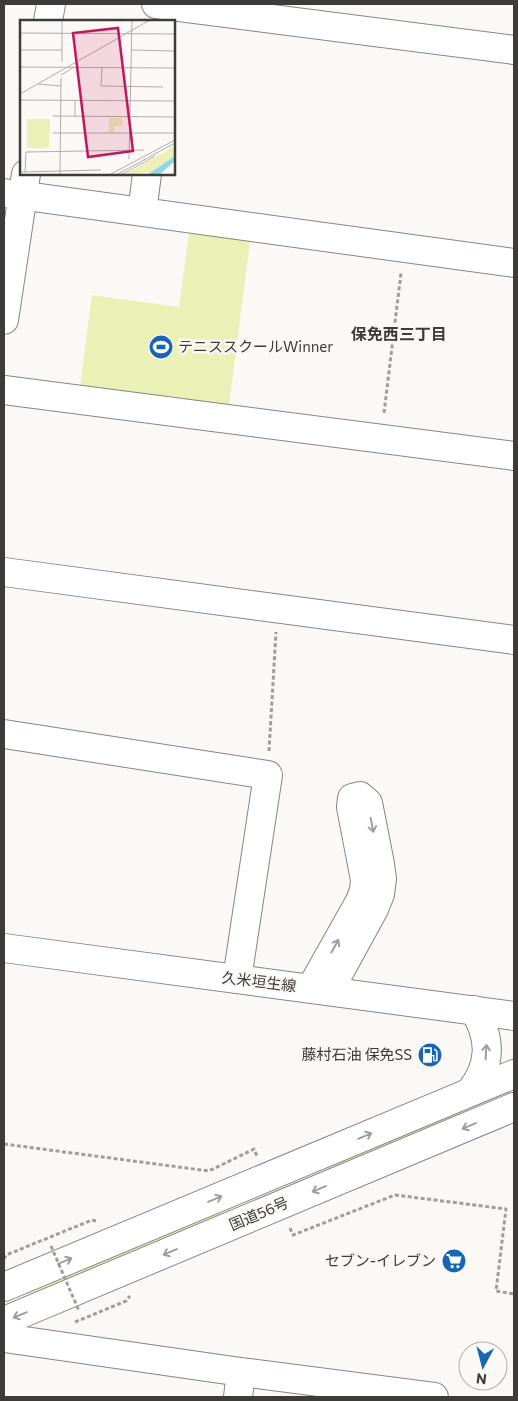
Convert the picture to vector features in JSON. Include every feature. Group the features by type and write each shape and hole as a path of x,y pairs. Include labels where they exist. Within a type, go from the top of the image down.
{"main road":[{"path":"48,20 51,4"},
{"path":"156,4 514,50"},
{"path":"142,212 147,175"},
{"path":"4,320 18,188 142,212 514,263"},
{"path":"4,390 514,456"},
{"path":"4,572 514,640"},
{"path":"4,734 268,775 237,979"},
{"path":"360,796 368,803 382,879 380,894 320,990 364,890 363,867 351,807 352,798 360,796"},
{"name":"久米垣生線","path":"4,948 514,1016"},
{"path":"470,1092 481,1076 487,1057 483,1028 474,1010"},
{"name":"国道56号","path":"4,1287 514,1074"},
{"name":"国道56号","path":"4,1321 514,1107"},
{"path":"4,1338 240,1385 427,1397"}],"path":[{"path":"380,439 404,248"},
{"path":"268,775 278,609"},
{"path":"4,1144 209,1171 254,1149"},
{"path":"293,1234 395,1195 506,1210 496,1292 514,1294"},
{"path":"51,1246 79,1311"}],"green space":[{"name":"テニススクールWinner","path":"190,226 251,234 229,406 80,386 92,295 179,307"},
{"path":"514,1092 514,1097 335,1169 323,1168 286,1185 284,1184 436,1118 467,1111"},
{"path":"219,1213 229,1213 40,1294 21,1296 20,1294"}],"place":[{"name":"テニススクールWinner","path":"161,347"},
{"name":"藤村石油 保免SS","path":"430,1055"},
{"name":"セブン-イレブン","path":"454,1261"}],"district":[{"name":"保免西三丁目","path":"399,334"}]}
